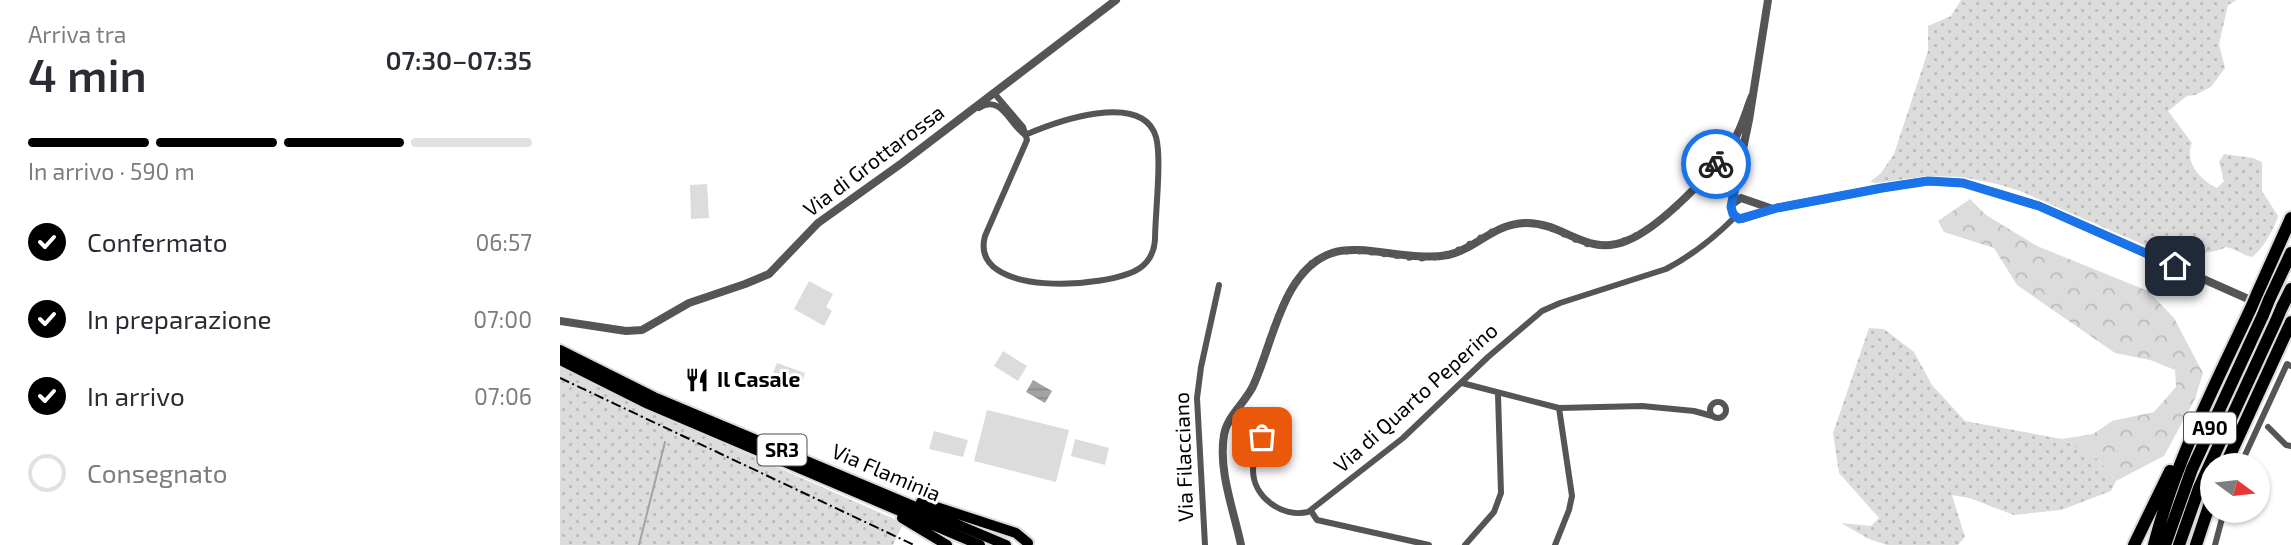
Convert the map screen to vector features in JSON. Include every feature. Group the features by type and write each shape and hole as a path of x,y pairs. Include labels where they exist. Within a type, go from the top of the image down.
{"highway":[{"path":"2134,545 2217,380 2291,217"},
{"name":"A90","path":"2165,545 2192,469 2291,253"},
{"name":"A90","path":"2179,545 2199,488 2291,289"},
{"path":"2232,453 2290,323"},
{"name":"Via Flaminia","path":"560,350 654,397 1006,545"},
{"name":"Via Flaminia","path":"560,360 648,404 980,545"},
{"path":"2154,545 2172,485 2217,380"},
{"path":"882,492 956,512 1009,531 1030,544"},
{"path":"870,498 944,543"},
{"path":"2196,545 2203,523"},
{"path":"2205,545 2211,523"}],"street":[{"name":"Via di Grottarossa","path":"560,321 626,331 642,330 689,303 762,278 777,268 818,223 956,122 997,97 1116,0"},
{"path":"1768,0 1731,205 1735,217 1742,219 1777,208 1928,181 1963,183 2039,206 2245,297 2290,323"},
{"path":"1241,545 1226,477 1223,444 1226,427 1253,387 1275,326 1293,287 1306,269 1324,256 1336,252 1354,251 1425,258 1456,253 1502,228 1527,223 1555,228 1584,243 1614,245 1636,237 1695,188 1718,162 1737,135 1752,96"},
{"path":"997,97 1003,109 1025,135"},
{"path":"997,97 1023,127 1025,135 1027,140 985,236 983,248 990,265 1008,276 1058,284 1106,278 1135,270 1146,262 1152,255 1155,240 1157,143 1151,127 1136,115 1121,111 1048,125 1025,135"},
{"path":"956,122 986,104 1003,109"},
{"path":"1728,149 1743,146"},
{"path":"1718,162 1730,157 1741,157"},
{"path":"1737,180 1740,193 1752,208 1748,216"},
{"path":"1731,205 1736,199 1777,208"},
{"name":"Via di Quarto Peperino","path":"1311,511 1403,438 1488,356 1542,311 1674,265 1707,244 1735,217"},
{"name":"Via Filacciano","path":"1205,545 1197,398 1219,285"},
{"path":"2246,453 2287,364 2291,366"},
{"path":"1462,383 1559,408 1642,406 1708,414"},
{"path":"1465,545 1494,512 1501,493 1498,394"},
{"path":"1239,406 1262,430 1253,469 1256,484 1270,503 1286,511 1311,511 1317,520 1429,545"},
{"path":"1555,545 1572,496 1559,408"},
{"path":"2268,427 2286,445 2291,446"},
{"path":"2215,545 2221,523"}],"green space":[{"path":"1961,0 2237,0 2228,5 2219,44 2225,68 2211,87 2187,96 2168,111 2192,143 2190,157 2195,170 2217,188 2224,181 2219,162 2224,154 2262,162 2262,191 2278,216 2260,249 2252,257 2226,247 2196,254 2165,254 2020,191 1997,184 1962,177 1926,176 1870,182 1881,173 1894,154 1928,51 1928,26 1951,16"},
{"path":"707,184 709,218 691,219 690,185"},
{"path":"1970,199 1986,215 2037,246 2148,291 2174,318 2203,373 2195,399 2164,456 2116,481 2098,459 2062,439 2093,434 2112,421 2154,412 2176,387 2175,370 2150,360 2115,353 2017,285 1994,248 1944,232 1938,221"},
{"path":"809,281 833,294 826,307 832,311 824,326 794,309"},
{"path":"1869,328 1884,329 1914,352 1932,385 1965,421 2062,439 2098,459 2116,481 2111,491 2061,510 2014,515 1969,498 1952,495 1965,537 1958,545 1887,545 1869,539 1841,523 1871,526 1879,518 1839,473 1833,433"},
{"path":"1003,351 1027,366 1018,381 994,366"},
{"path":"777,363 805,373 800,388 771,378"},
{"path":"560,364 648,410 892,518 903,524 893,545 560,545"},
{"path":"987,410 1069,430 1056,482 974,461"},
{"path":"934,431 968,440 963,457 929,449"},
{"path":"1075,439 1109,448 1105,465 1071,456"}],"shaded area":[{"path":"1033,380 1052,391 1045,403 1026,392"}],"waterway":[{"path":"639,545 665,442"}],"railway":[{"path":"560,378 914,545"}],"way so far":[{"path":"1262,437 1261,429 1239,406 1253,387 1275,326 1293,287 1301,274 1317,260 1344,251 1425,258 1446,255 1456,253 1502,228 1527,223 1555,228 1584,243 1614,245 1636,237 1680,203 1716,164"}],"place":[{"name":"Il Casale","path":"697,380"}],"route":[{"path":"1716,164 1730,157 1741,157 1731,207 1733,214 1739,219 1777,208 1882,188 1928,181 1963,183 2010,195 2039,206 2175,266"}]}
